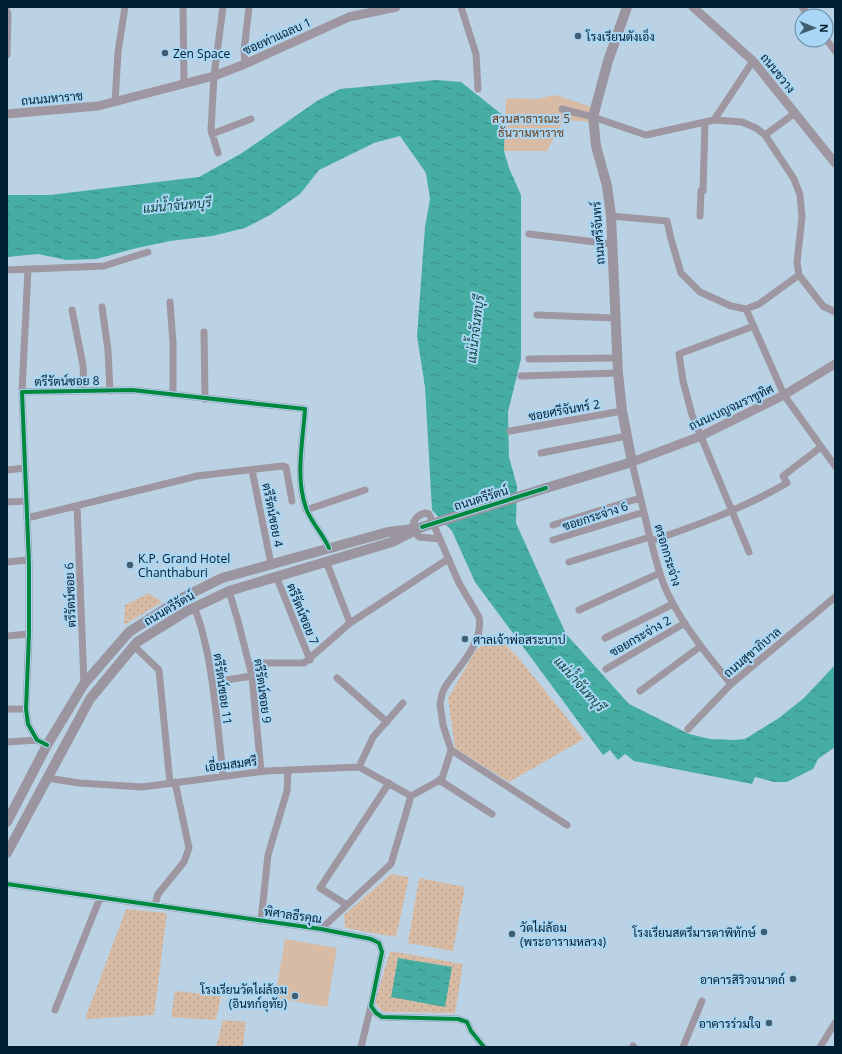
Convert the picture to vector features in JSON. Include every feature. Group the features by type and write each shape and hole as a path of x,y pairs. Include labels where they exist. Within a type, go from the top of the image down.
{"main road":[{"name":"ถนนศรีจันทร์","path":"627,7 608,61 593,118 596,146 607,186 611,216 618,373 622,411 632,462"},
{"name":"ถนนตรีรัตน์","path":"7,854 90,699 137,642 194,608 229,591 392,542 416,529 632,462"},
{"name":"ถนนตรีรัตน์","path":"7,822 47,745 84,684 128,632 182,598 222,578 388,532 416,529"}],"street":[{"path":"115,102 118,52 125,7"},
{"path":"183,7 184,83"},
{"path":"218,153 211,130 214,76 224,7"},
{"path":"245,64 244,51 249,7"},
{"name":"ซอยท่าแฉลบ 1","path":"98,106 214,76 245,64 349,17 396,7"},
{"path":"461,7 476,54 478,88"},
{"name":"ถนนขวาง","path":"693,7 753,62 833,157"},
{"path":"7,11 7,55"},
{"path":"714,120 753,62"},
{"name":"ถนนมหาราช","path":"7,114 98,106"},
{"path":"562,109 646,135 714,120 742,122 756,128 766,135 794,179 800,195 802,216 797,262 799,275 823,306 835,312"},
{"path":"766,135 795,113"},
{"path":"212,134 251,120"},
{"path":"700,216 701,191 703,191 705,122"},
{"path":"611,216 667,221 670,239 681,273 700,292 731,306 746,309 759,304 799,275"},
{"path":"529,234 612,244"},
{"path":"7,270 104,266 148,252"},
{"path":"22,392 28,269"},
{"path":"170,302 173,343 173,396"},
{"path":"102,307 108,350 110,391"},
{"path":"746,309 784,396 835,466"},
{"path":"72,310 83,365 84,391"},
{"path":"537,315 615,318"},
{"path":"749,552 692,415 682,375 679,354 754,326"},
{"path":"204,332 205,399"},
{"path":"529,359 617,358"},
{"name":"ถนนเบญจมราชูทิศ","path":"632,462 701,436 784,396 835,364"},
{"path":"521,376 618,373"},
{"name":"ตรีรัตน์ซอย 8","path":"37,740 28,724 26,709 29,634 27,518 22,392 132,390 173,396 305,409 300,458 300,476 302,496 306,510"},
{"name":"ซอยศรีจันทร์ 2","path":"510,431 622,411"},
{"path":"541,453 627,436"},
{"path":"569,562 651,539 731,511 752,502 787,482 782,476 821,447"},
{"name":"ตรอกกระจ่าง","path":"632,462 660,573 673,604 701,646 731,684"},
{"path":"27,518 197,476 284,466 292,501"},
{"path":"7,470 25,468"},
{"name":"ตรีรัตน์ซอย 4","path":"252,470 271,564"},
{"path":"329,548 326,540 306,510 365,490"},
{"path":"553,525 640,498"},
{"path":"7,502 26,500"},
{"name":"ตรีรัตน์ซอย 6","path":"77,506 84,684"},
{"name":"ซอยกระจ่าง 6","path":"553,540 644,512"},
{"path":"321,929 391,864 411,796 442,779 451,750 441,715 440,704 442,694 445,687 473,647 478,633 479,621 477,613 459,583 448,559 440,539 430,516 427,513 423,513 413,522 419,537 440,539"},
{"path":"250,666 261,663 304,663 310,660 350,623 448,559"},
{"path":"7,562 28,560"},
{"path":"326,561 350,623"},
{"path":"579,610 660,573"},
{"name":"ตรีรัตน์ซอย 7","path":"276,576 310,660"},
{"name":"ตรีรัตน์ซอย 9","path":"229,591 252,676 261,771"},
{"name":"ถนนสุขาภิบาล","path":"688,729 731,684 835,598"},
{"path":"605,638 673,604"},
{"name":"ตรีรัตน์ซอย 11","path":"194,608 201,625 213,682 223,776"},
{"name":"ซอยกระจ่าง 2","path":"606,669 685,623"},
{"path":"7,636 29,634"},
{"path":"134,646 159,670 172,783 190,848 184,862 158,894 155,905"},
{"path":"640,691 701,646"},
{"path":"213,682 252,676"},
{"path":"337,678 387,722"},
{"path":"403,703 374,737 359,767 411,796"},
{"path":"7,709 26,709"},
{"path":"7,742 37,740 47,745"},
{"path":"451,750 567,826"},
{"name":"เอี่ยมสมศรี","path":"47,778 79,783 142,787 261,771 359,767"},
{"path":"261,921 268,855 287,792 288,770"},
{"path":"440,780 492,814"},
{"path":"347,905 320,888 389,783"},
{"name":"พิศาลธีรคุณ","path":"7,884 321,929 371,939 379,943 382,952 371,1006"},
{"path":"55,1010 100,898"},
{"path":"683,1047 702,1001"},
{"path":"371,1006 376,1013 382,1016 458,1018 467,1022 471,1031 482,1047"},
{"path":"361,1047 371,1006"},
{"path":"820,1047 835,1023"}],"green space":[{"name":"สวนสาธารณะ 5 ธันวามหาราช","path":"555,95 595,108 593,122 563,120 547,151 504,151 506,98 536,99"},
{"path":"149,593 162,602 124,625 125,605"},
{"path":"496,635 517,656 584,739 509,782 455,748 448,698 476,650"},
{"path":"391,874 409,877 396,937 345,928 344,915"},
{"path":"419,878 465,887 453,951 408,943"},
{"path":"126,909 167,913 154,1015 85,1019"},
{"path":"285,939 337,948 327,1007 275,998"},
{"path":"390,951 463,964 455,1013 383,1012 375,1003"},
{"path":"175,991 221,996 216,1020 171,1017"},
{"path":"223,1020 246,1022 243,1047 216,1047"}],"water":[{"name":"แม่น้ำจันทบุรี","path":"436,80 461,82 505,117 504,151 509,168 521,195 521,359 508,412 509,457 517,486 516,523 566,634 629,704 689,734 710,739 745,739 779,718 804,698 835,665 835,747 818,759 813,769 787,782 774,782 755,777 752,784 634,761 625,754 618,760 610,750 603,755 475,582 452,531 432,510 425,387 417,336 425,227 430,199 426,173 400,136 374,143 319,170 300,194 270,215 245,228 212,236 170,241 96,259 66,260 38,254 7,257 7,195 50,195 199,177 242,153 317,101 340,89"},
{"path":"398,958 452,967 445,1007 391,997"}],"cycle path":[{"path":"47,745 37,740 28,724 26,709 29,634 29,564 22,392 132,390 305,409 300,471 303,496 308,513 329,548"},
{"path":"422,527 546,488"},
{"path":"7,884 321,929 371,939 379,943 382,952 371,1006 376,1013 382,1017 458,1019 467,1022 471,1031 484,1047"}],"place":[{"name":"โรงเรียนตังเอ็ง","path":"578,36"},
{"name":"Zen Space","path":"165,53"},
{"name":"K.P. Grand Hotel Chanthaburi","path":"130,565"},
{"name":"ศาลเจ้าพ่อสระบาป","path":"465,639"},
{"name":"โรงเรียนสตรีมารดาพิทักษ์","path":"764,932"},
{"name":"วัดไผ่ล้อม (พระอารามหลวง)","path":"512,934"},
{"name":"อาคารสิริวจนาตถ์","path":"793,979"},
{"name":"โรงเรียนวัดไผ่ล้อม (อินทก์อุทัย)","path":"295,996"},
{"name":"อาคารร่วมใจ","path":"769,1023"}]}
